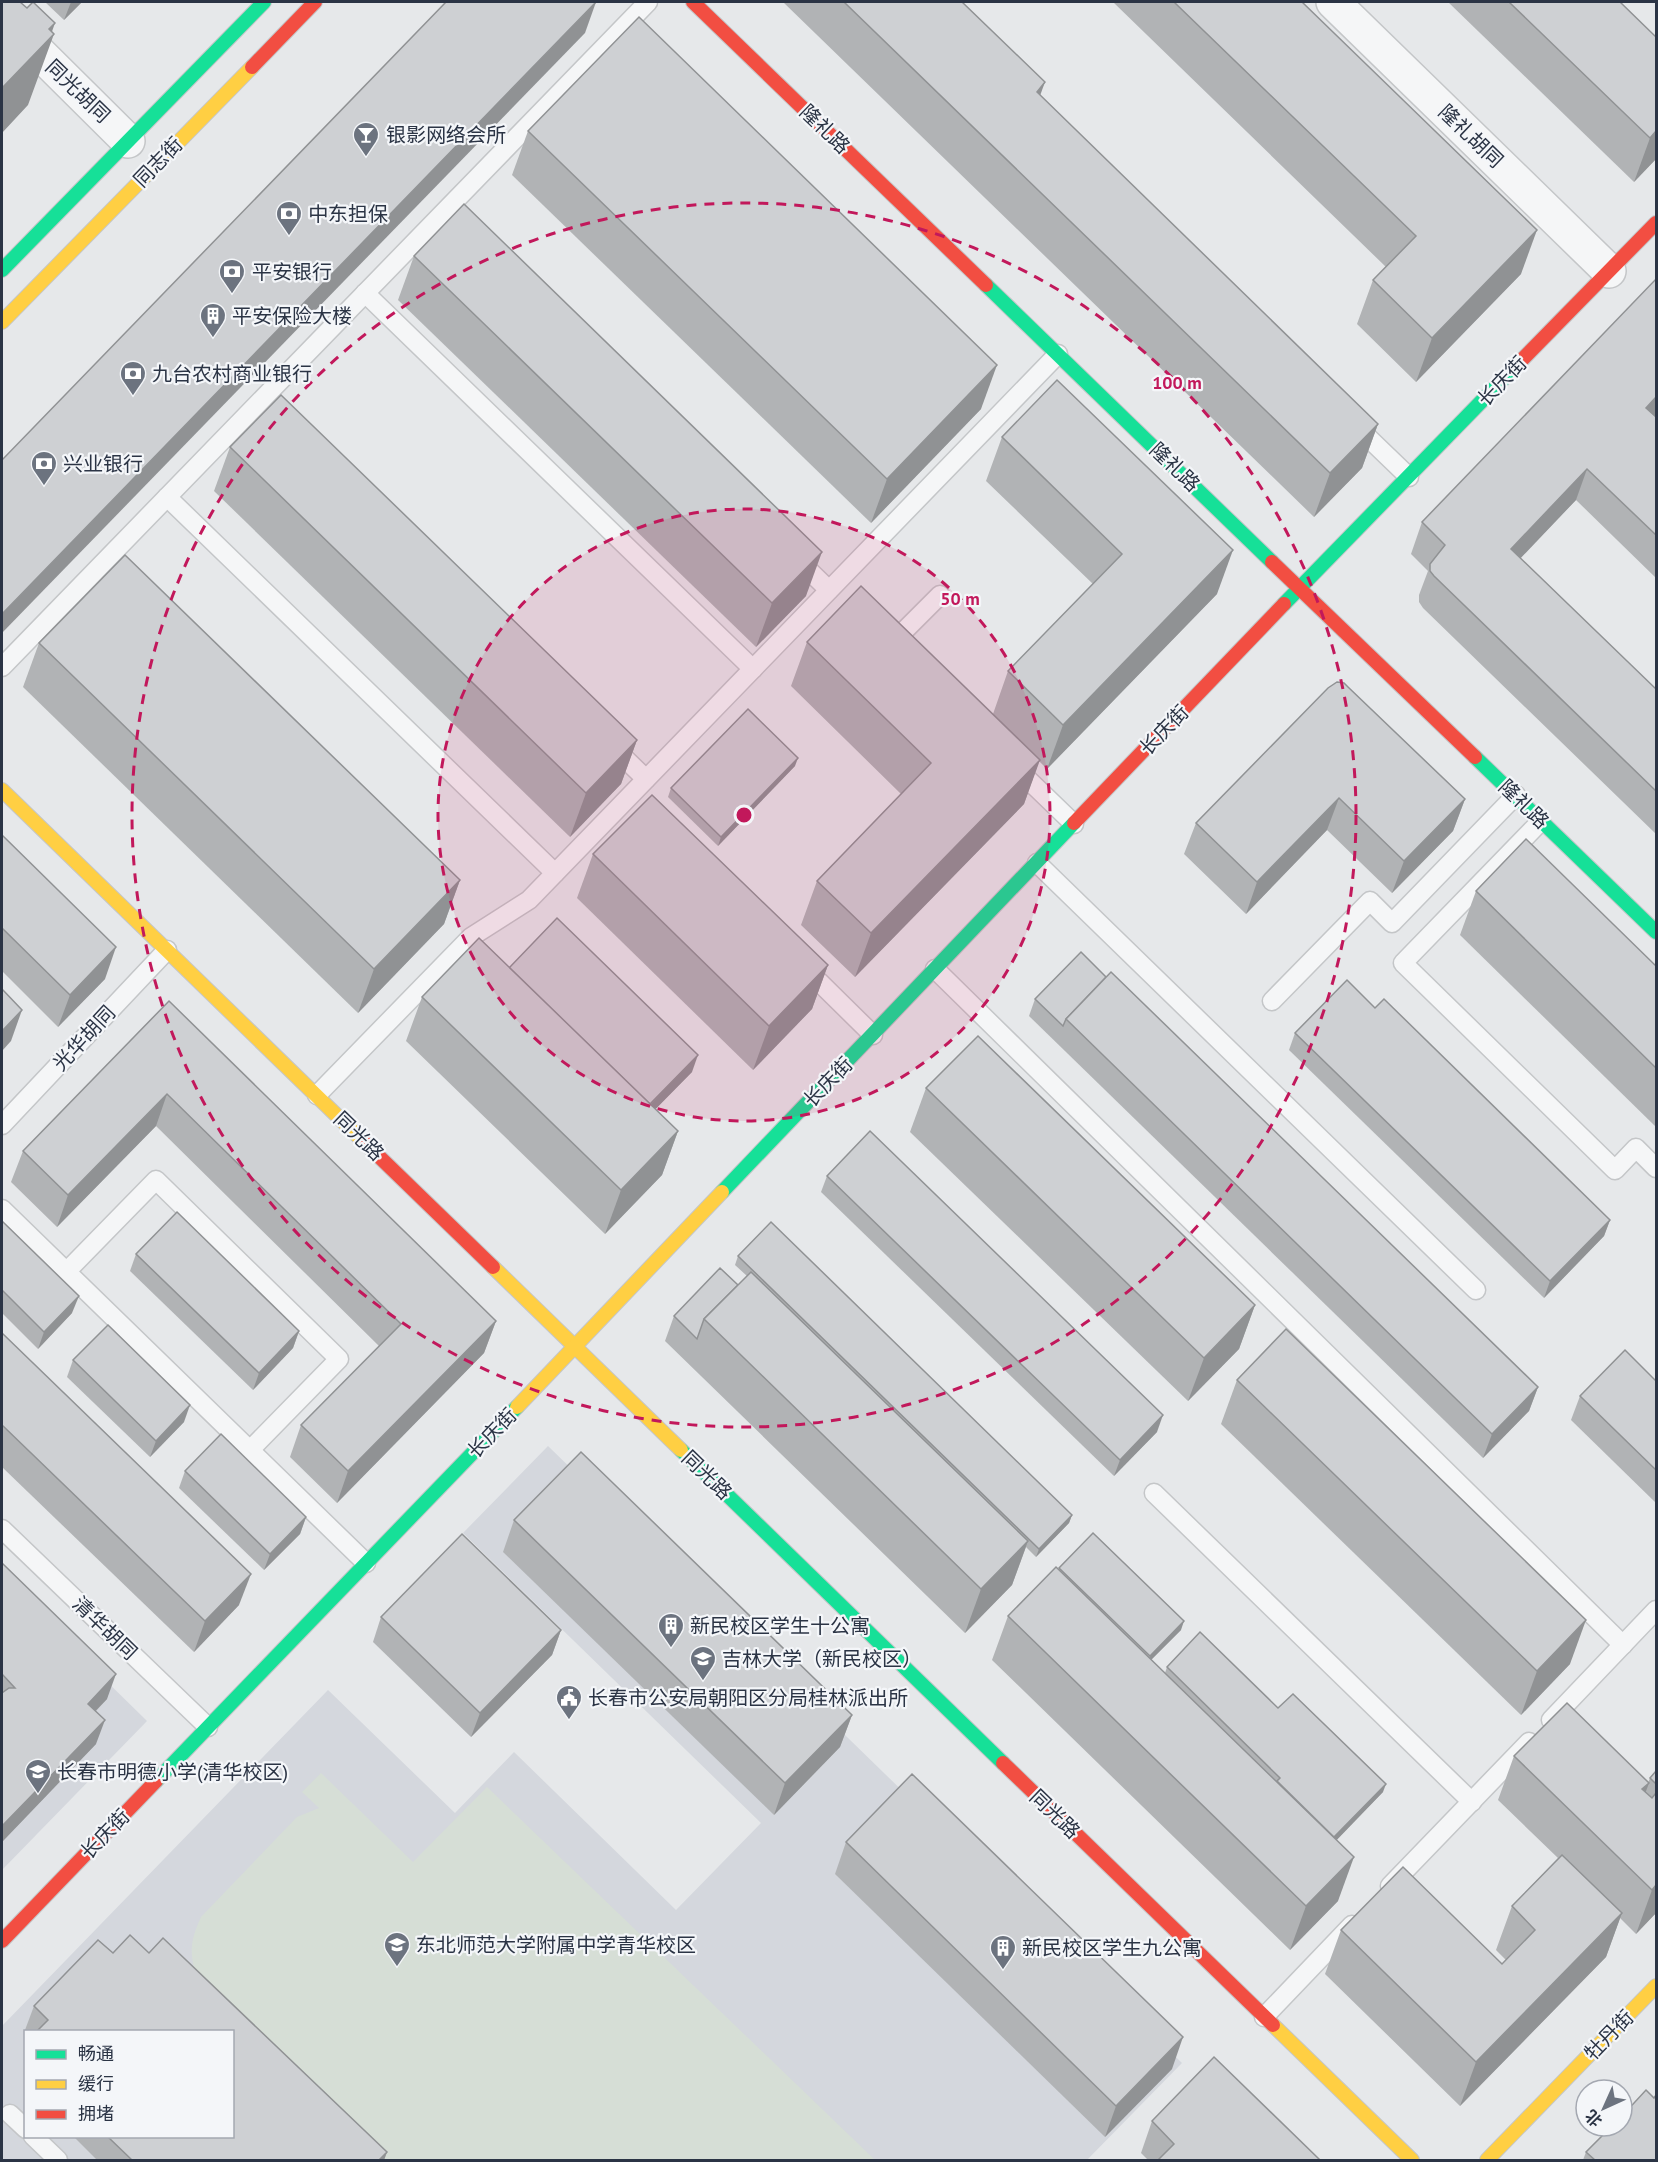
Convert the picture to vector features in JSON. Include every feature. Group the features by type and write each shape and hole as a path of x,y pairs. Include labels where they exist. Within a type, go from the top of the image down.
{"street":[{"name":"同志街","path":"2,270 264,2"},
{"name":"同志街","path":"2,322 315,2"},
{"name":"隆礼路","path":"693,2 1656,932"},
{"name":"隆礼胡同","path":"1333,2 1609,272"},
{"name":"同光胡同","path":"2,16 128,141"},
{"name":"长庆街","path":"2,1941 575,1346 1300,587 1656,223"},
{"name":"同光路","path":"2,790 1412,2160"},
{"name":"牡丹街","path":"1487,2160 1656,1986"}],"lane":[{"path":"2,668 648,2"},
{"path":"441,214 458,231"},
{"path":"365,293 753,669"},
{"path":"317,1095 471,937 529,900 1058,354"},
{"path":"258,403 275,419"},
{"path":"1341,412 1409,477"},
{"path":"167,497 555,873"},
{"path":"787,549 829,590"},
{"path":"907,661 890,645 940,595"},
{"path":"604,738 646,779"},
{"path":"999,751 1074,824"},
{"path":"1272,1001 1370,901 1392,923 1516,795"},
{"path":"1541,820 1403,963 1615,1170 1636,1148 1656,1168"},
{"path":"1037,863 1476,1290"},
{"name":"光华胡同","path":"2,1125 167,950"},
{"path":"788,952 873,1035"},
{"path":"935,969 1623,1645"},
{"path":"66,1272 156,1180 339,1359 250,1450"},
{"path":"2,1209 366,1563"},
{"path":"1154,1493 1472,1802"},
{"name":"清华胡同","path":"2,1529 208,1727"},
{"path":"1380,1896 1656,1610"},
{"path":"1264,2017 1364,1914"},
{"path":"10,2114 24,2127"},
{"path":"35,2138 58,2160"}],"shaded area":[{"path":"548,1446 1182,2063 1087,2160 2,2160 2,2026 328,1690 455,1813 514,1752 676,1910 761,1823 463,1533"},
{"name":"长春市明德小学(清华校区)","path":"2,1579 147,1721 2,1870"},
{"name":"东北师范大学附属中学青华校区","path":"321,1773 413,1862 487,1787 875,2160 383,2160 197,1978 193,1961 193,1940 201,1917 297,1817 319,1808 302,1792"}],"building":[{"path":"2,2 20,2 27,8 33,2 55,23 49,29 54,34 2,88"},
{"name":"平安保险大楼","path":"446,2 596,2 2,614 2,460"},
{"path":"844,2 962,2 1045,82 1037,92 1378,424 1330,473"},
{"path":"1174,2 1302,2 1537,230 1432,338 1373,280 1416,236"},
{"path":"1509,2 1620,2 1656,37 1656,131 1650,138"},
{"path":"639,17 997,365 887,479 528,131"},
{"path":"464,204 822,552 772,603 414,256"},
{"path":"1656,279 1656,397 1646,408 1656,417 1656,535 1587,469 1511,549 1656,689 1656,791 1434,576 1430,571 1430,564 1445,545 1422,522"},
{"path":"1057,380 1233,550 1063,725 1008,671 1122,554 1002,437"},
{"path":"281,395 637,740 586,793 230,447"},
{"path":"125,555 460,880 374,969 39,643"},
{"path":"861,586 1040,760 871,933 817,881 931,763 807,642"},
{"path":"1337,682 1344,683 1465,799 1404,861 1339,798 1257,882 1196,823 1328,688"},
{"path":"748,709 798,758 721,837 671,788"},
{"path":"652,795 828,965 769,1026 593,854"},
{"path":"2,835 116,947 70,995 2,928"},
{"path":"1526,839 1656,966 1656,1068 1476,891"},
{"path":"557,918 698,1055 650,1104 509,968"},
{"path":"479,938 678,1131 621,1190 422,997"},
{"path":"1081,952 1106,977 1066,1019 1063,1026 1035,999"},
{"path":"1111,972 1538,1387 1492,1434 1066,1019"},
{"path":"1347,980 1375,1008 1384,999 1610,1220 1550,1281 1295,1033"},
{"path":"2,989 22,1010 2,1031"},
{"path":"169,1001 496,1321 348,1471 301,1425 401,1324 167,1094 68,1195 23,1151"},
{"path":"978,1036 1255,1305 1204,1358 926,1088"},
{"path":"870,1131 1163,1415 1120,1460 827,1176"},
{"path":"177,1212 299,1331 259,1373 136,1254"},
{"path":"2,1221 79,1296 44,1332 2,1290"},
{"path":"771,1222 1072,1515 1039,1549 738,1256"},
{"path":"720,1268 738,1285 704,1319 697,1339 674,1316"},
{"path":"751,1272 1028,1541 981,1589 704,1319"},
{"path":"108,1325 190,1405 156,1441 73,1360"},
{"path":"1286,1329 1586,1620 1537,1671 1237,1380"},
{"path":"2,1333 251,1574 205,1621 2,1425"},
{"path":"1625,1350 1656,1381 1656,1470 1580,1396"},
{"path":"221,1434 306,1517 270,1554 185,1471"},
{"name":"新民校区学生十公寓","path":"581,1452 852,1715 785,1783 514,1520"},
{"path":"1093,1533 1184,1621 1150,1656 1059,1568"},
{"path":"462,1534 561,1630 480,1713 381,1617"},
{"name":"长春市明德小学(清华校区)","path":"2,1563 116,1674 88,1704 105,1720 2,1826 2,1693 9,1688 15,1688 2,1674"},
{"path":"1056,1567 1354,1857 1306,1906 1008,1616"},
{"path":"1200,1632 1278,1708 1293,1694 1386,1784 1334,1837 1277,1781 1280,1778 1167,1667"},
{"path":"1567,1703 1649,1783 1642,1789 1652,1798 1656,1793 1656,1885 1652,1890 1514,1756"},
{"path":"1656,1771 1656,1784 1650,1778"},
{"name":"新民校区学生九公寓","path":"912,1774 1183,2037 1116,2106 846,1842"},
{"path":"1562,1855 1622,1913 1476,2062 1341,1930 1403,1867 1502,1964 1535,1930 1512,1906"},
{"path":"130,1935 149,1953 163,1938 387,2152 379,2160 132,2160 109,2138 234,2138 234,2030 38,2030 48,2020 34,2006 98,1940 113,1953"},
{"path":"1214,2057 1320,2160 1158,2160 1174,2144 1152,2121"},
{"path":"1646,2090 1654,2098 1656,2095 1656,2160 1595,2160 1586,2152 1600,2138 1634,2138 1634,2103"}],"traffic: fast":[{"path":"2,270 264,2"},
{"path":"986,285 1272,562"},
{"path":"1284,604 1514,368"},
{"path":"1475,757 1656,932"},
{"path":"722,1192 1074,823"},
{"path":"156,1781 517,1407"},
{"path":"681,1450 1003,1763"}],"traffic: slow":[{"path":"2,322 252,67"},
{"path":"2,790 363,1141"},
{"path":"517,1407 722,1192"},
{"path":"493,1267 681,1450"},
{"path":"1487,2160 1656,1986"},
{"path":"1273,2025 1412,2160"}],"traffic: jam":[{"path":"252,67 315,2"},
{"path":"693,2 986,285"},
{"path":"1514,368 1656,223"},
{"path":"1272,562 1475,757"},
{"path":"1074,823 1284,604"},
{"path":"363,1141 493,1267"},
{"path":"1003,1763 1273,2025"},
{"path":"2,1941 156,1781"}],"place":[{"name":"银影网络会所","path":"366,158"},
{"name":"中东担保","path":"289,237"},
{"name":"平安银行","path":"232,295"},
{"name":"平安保险大楼","path":"213,339"},
{"name":"九台农村商业银行","path":"133,397"},
{"name":"兴业银行","path":"44,487"},
{"name":"新民校区学生十公寓","path":"671,1649"},
{"name":"吉林大学（新民校区）","path":"703,1682"},
{"name":"长春市公安局朝阳区分局桂林派出所","path":"569,1721"},
{"name":"长春市明德小学(清华校区)","path":"38,1795"},
{"name":"东北师范大学附属中学青华校区","path":"397,1968"},
{"name":"新民校区学生九公寓","path":"1003,1971"}]}
